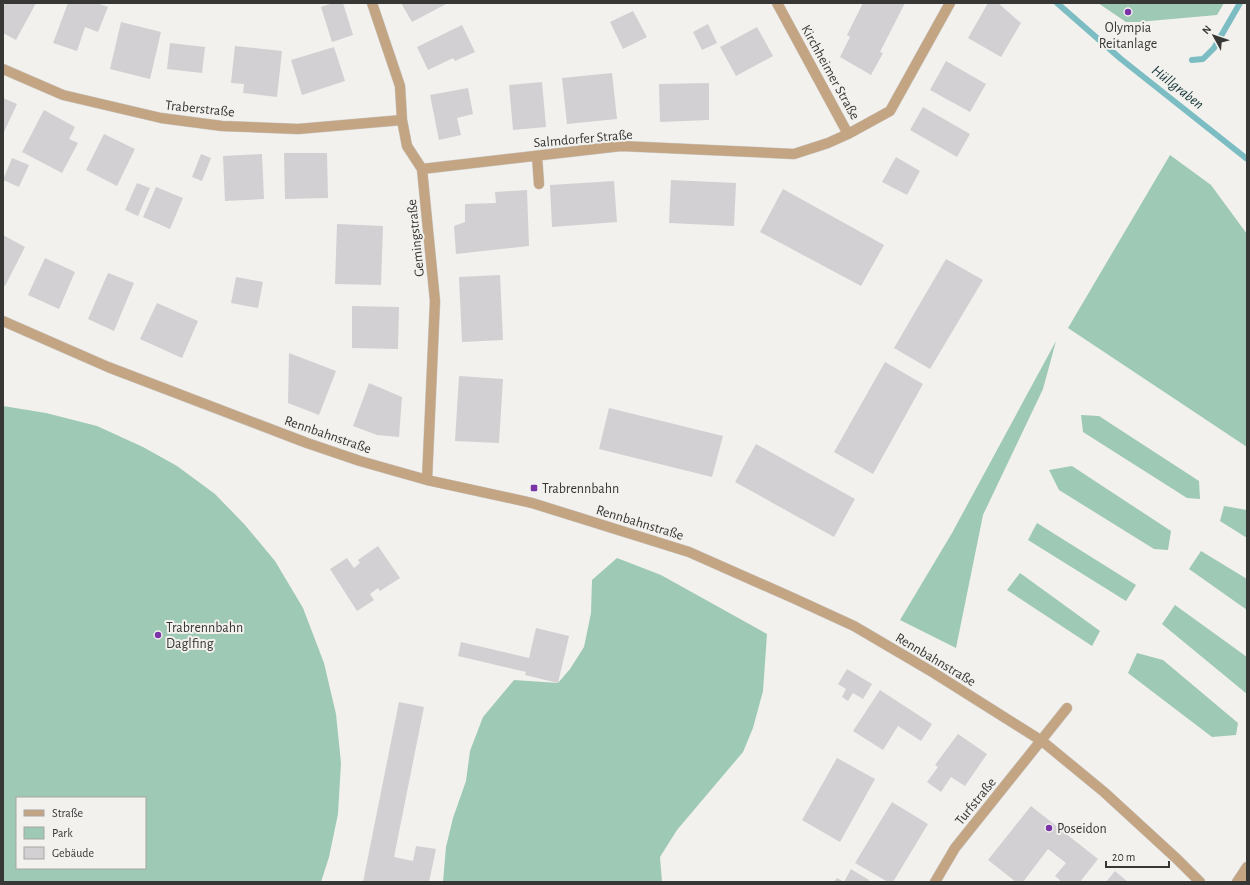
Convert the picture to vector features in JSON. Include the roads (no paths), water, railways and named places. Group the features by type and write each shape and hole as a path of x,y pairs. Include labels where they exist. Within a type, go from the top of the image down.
{"street":[{"name":"Gemingstraße","path":"372,3 400,86 402,120 406,146 422,169 435,301 427,480"},
{"name":"Kirchheimer Straße","path":"777,3 848,134"},
{"path":"848,134 890,111 950,3"},
{"name":"Traberstraße","path":"3,69 63,95 168,119 222,126 298,129 402,120"},
{"name":"Salmdorfer Straße","path":"422,169 621,146 794,154 828,143 848,134"},
{"path":"537,156 539,184"},
{"name":"Rennbahnstraße","path":"3,321 108,367 307,443 360,461 427,480 532,502 689,552 854,626 934,673 1042,741 1104,792 1178,859 1200,882"},
{"name":"Turfstraße","path":"935,882 955,848 1067,708"},
{"path":"1237,882 1247,866"}],"waterway":[{"name":"Hüllgraben","path":"1057,3 1121,59 1247,159"},
{"path":"1192,60 1203,59 1214,48 1240,3"}],"place":[{"name":"Olympia Reitanlage","path":"1128,12"},
{"name":"Trabrennbahn","path":"534,488"},
{"name":"Trabrennbahn Daglfing","path":"158,635"},
{"name":"Poseidon","path":"1049,828"}]}
